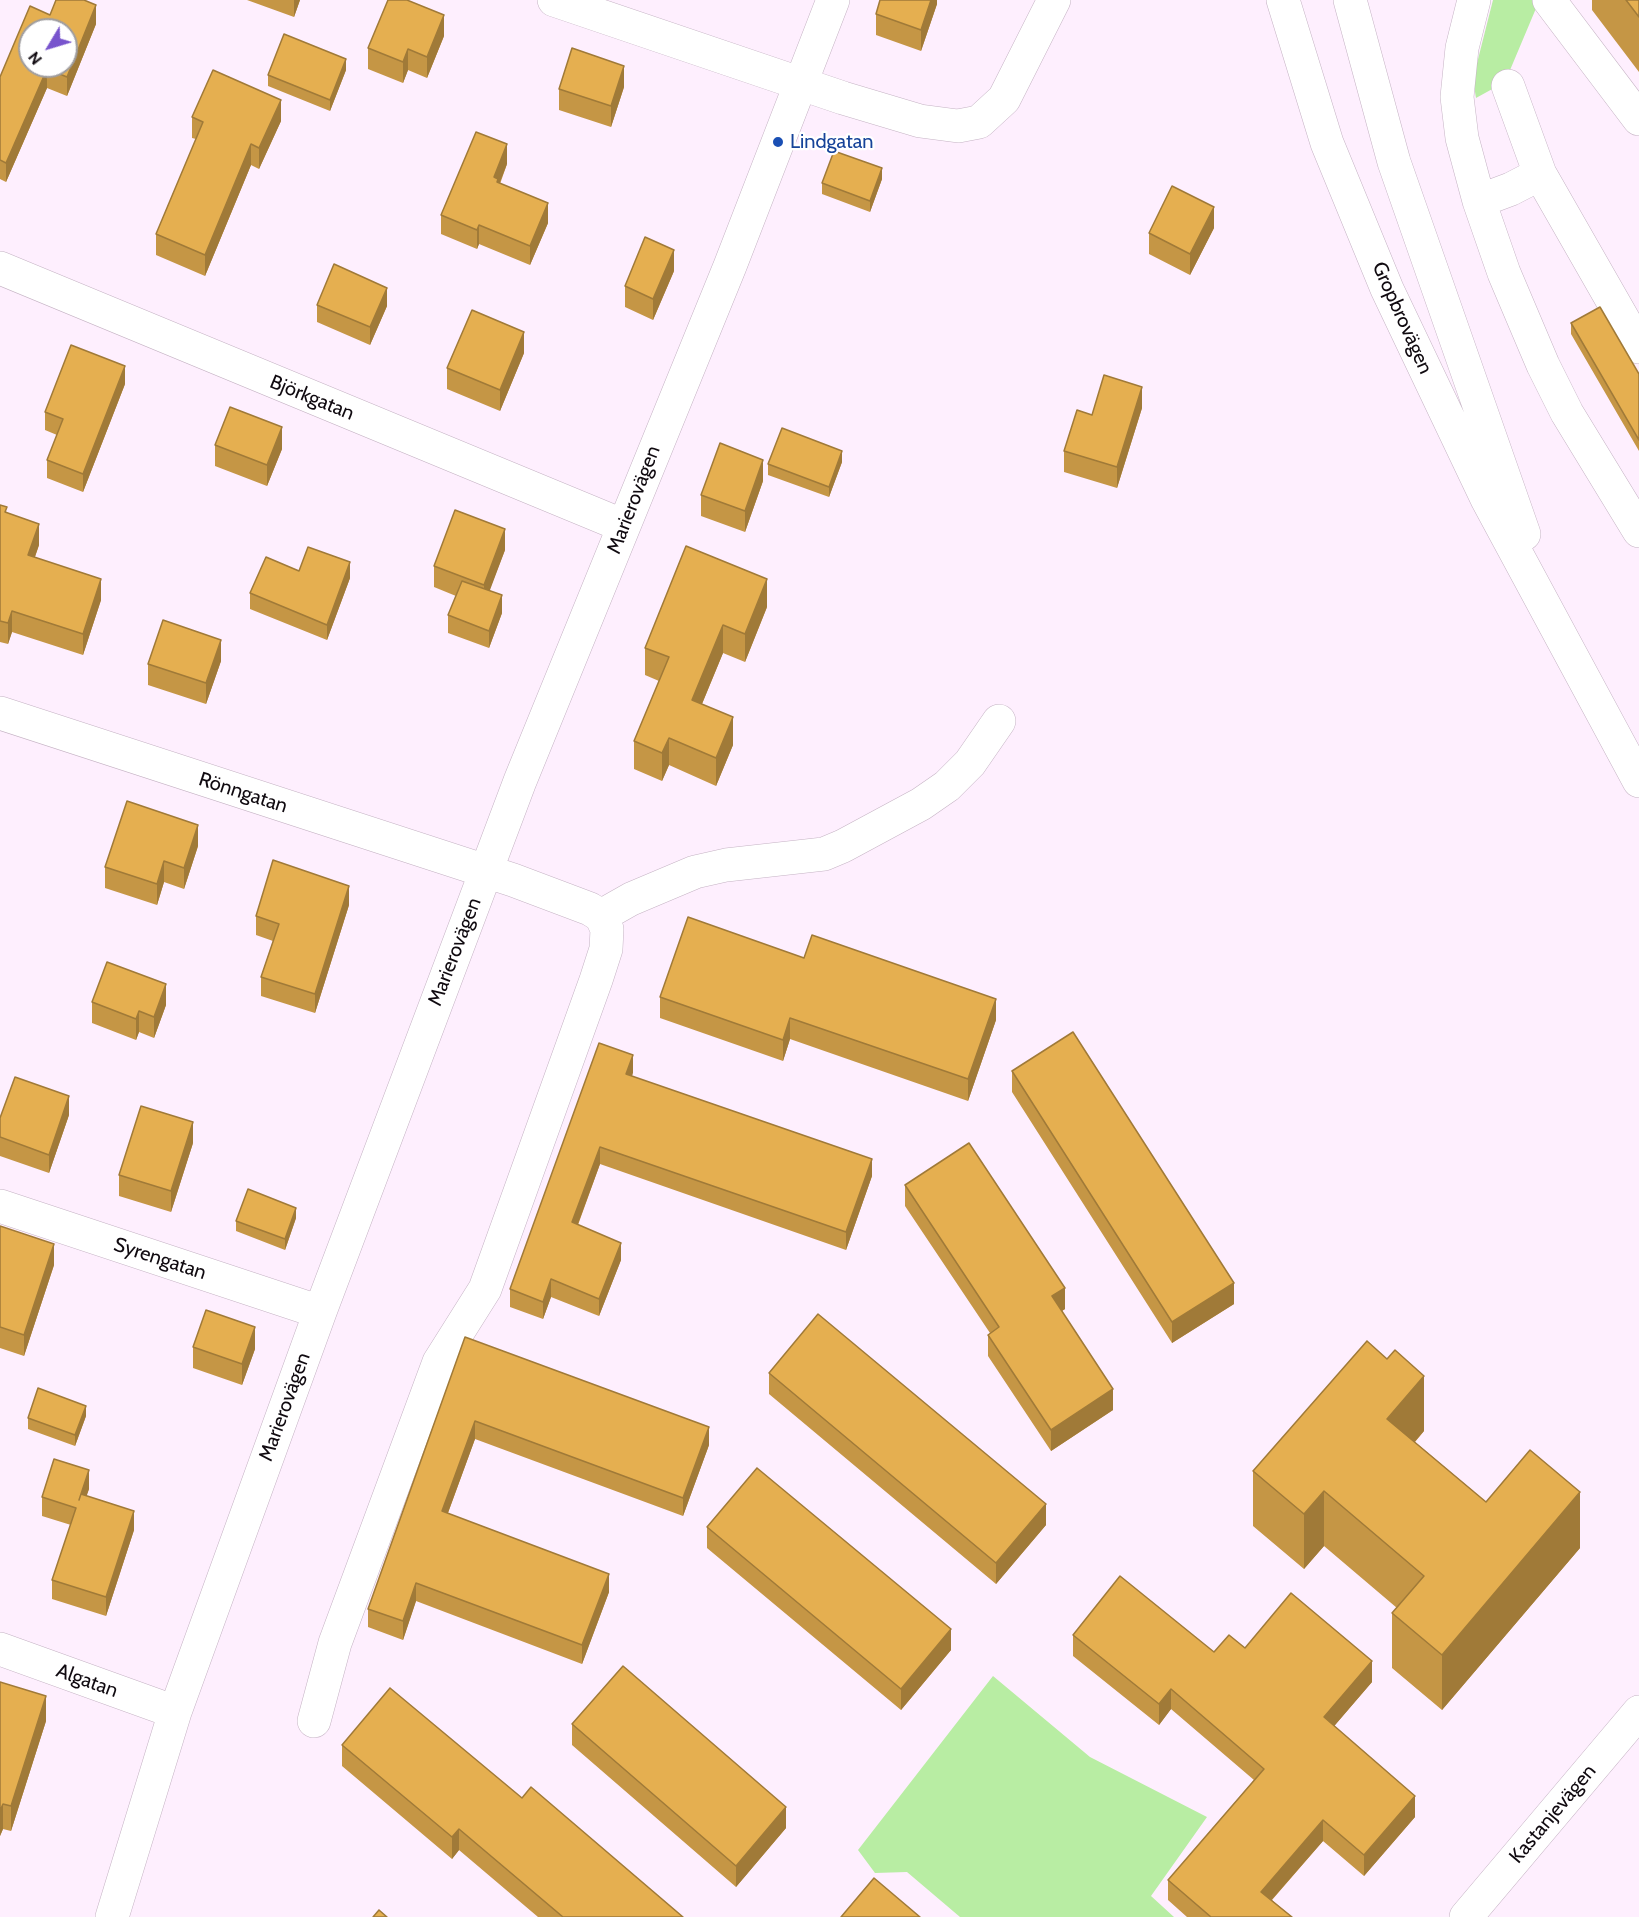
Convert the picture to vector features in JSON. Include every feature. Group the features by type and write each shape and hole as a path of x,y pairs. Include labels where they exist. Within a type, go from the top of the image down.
{"street":[{"path":"554,0 662,38 920,121 958,126 979,122 1004,99 1054,0"},
{"name":"Marierovägen","path":"112,1917 175,1713 320,1312 486,871 833,0"},
{"name":"Gropbrovägen","path":"1283,0 1327,143 1387,289 1486,499 1639,781"},
{"name":"Gropbrovägen","path":"1350,0 1394,162 1554,621"},
{"path":"1474,0 1462,48 1457,97 1462,138 1479,201 1504,273 1548,375 1567,413 1639,531"},
{"path":"1549,0 1639,119"},
{"path":"1508,86 1540,174 1639,347"},
{"path":"1479,201 1511,189 1540,174"},
{"name":"Björkgatan","path":"0,268 624,526"},
{"name":"Rönngatan","path":"0,713 486,871 590,909 601,916"},
{"path":"314,1721 335,1643 439,1362 485,1289 596,980 606,949 607,929 601,916 631,899 695,872 726,865 824,854 843,846 921,804 947,786 970,763 999,721"},
{"name":"Syrengatan","path":"0,1206 320,1312"},
{"name":"Algatan","path":"0,1649 175,1713"},
{"name":"Kastanjevägen","path":"1466,1917 1639,1712"}],"green space":[{"path":"1493,0 1532,0 1537,6 1505,82 1476,98 1473,79"},
{"path":"993,1676 1090,1757 1207,1817 1151,1896 1174,1917 960,1917 907,1872 875,1873 858,1850"}],"building":[{"path":"56,0 84,0 96,5 78,50 78,18 25,18 30,6 50,15"},
{"path":"388,0 407,0 444,15 427,57 408,49 403,62 368,48"},
{"path":"880,0 931,0 921,30 876,14"},
{"path":"1626,0 1639,0 1639,17"},
{"path":"18,34 18,78 43,78 6,163 0,160 0,77"},
{"path":"284,34 346,59 330,100 268,75"},
{"path":"572,48 624,66 611,106 559,89"},
{"path":"213,70 281,100 259,148 251,144 205,255 156,234 203,122 192,117"},
{"path":"476,132 507,144 494,177 498,179 497,182 548,203 530,246 479,225 477,230 441,215"},
{"path":"834,151 882,168 870,201 822,183"},
{"path":"1172,186 1214,207 1190,254 1149,233"},
{"path":"645,237 674,250 653,299 625,286"},
{"path":"334,264 387,288 370,327 317,305"},
{"path":"1600,307 1639,374 1639,440 1571,323"},
{"path":"472,310 524,332 500,390 447,368"},
{"path":"71,345 125,366 83,474 47,460 63,419 45,412"},
{"path":"1104,375 1142,387 1117,467 1064,451 1077,410 1092,415"},
{"path":"230,407 282,427 267,465 215,445"},
{"path":"782,428 842,451 829,487 768,464"},
{"path":"720,443 763,460 745,511 701,495"},
{"path":"0,505 7,507 5,512 39,524 28,555 101,579 83,634 12,611 8,623 0,621"},
{"path":"455,510 505,529 484,585 434,566"},
{"path":"686,546 767,579 745,634 723,625 692,700 733,717 716,758 669,738 662,753 634,741 669,657 645,648"},
{"path":"308,547 350,562 327,625 250,593 266,557 299,571"},
{"path":"462,581 502,595 489,631 448,615"},
{"path":"163,620 221,640 206,683 148,664"},
{"path":"127,801 198,825 184,868 164,861 157,884 105,867"},
{"path":"273,860 349,886 315,994 261,977 279,924 256,916"},
{"path":"688,917 804,958 812,935 996,999 968,1079 790,1018 783,1040 660,997"},
{"path":"107,962 166,984 154,1017 139,1011 136,1019 92,1002"},
{"path":"1073,1032 1234,1283 1172,1322 1012,1071"},
{"path":"599,1043 633,1055 626,1074 872,1159 846,1232 600,1147 572,1222 621,1243 599,1299 551,1279 543,1302 510,1289"},
{"path":"15,1077 69,1096 49,1155 0,1137 0,1118"},
{"path":"141,1106 193,1122 171,1191 119,1175"},
{"path":"969,1143 1065,1288 1052,1296 1113,1389 1051,1430 988,1335 999,1327 905,1185"},
{"path":"248,1189 296,1208 285,1239 236,1221"},
{"path":"0,1226 54,1244 24,1335 0,1327"},
{"path":"206,1310 255,1327 242,1364 193,1347"},
{"path":"818,1314 1046,1504 996,1563 769,1373"},
{"path":"465,1337 709,1427 683,1498 475,1421 442,1511 609,1574 582,1645 416,1583 403,1621 368,1609"},
{"path":"1367,1341 1387,1359 1395,1350 1424,1376 1387,1419 1486,1502 1530,1450 1580,1492 1442,1655 1392,1613 1424,1576 1324,1491 1304,1514 1253,1471"},
{"path":"38,1388 86,1406 75,1435 28,1418"},
{"path":"54,1459 89,1470 81,1494 134,1511 106,1597 52,1580 76,1508 42,1497"},
{"path":"757,1468 951,1629 901,1689 707,1527"},
{"path":"1120,1576 1214,1652 1229,1635 1245,1648 1291,1593 1372,1661 1324,1717 1415,1796 1364,1855 1323,1820 1261,1892 1292,1917 1211,1917 1168,1880 1264,1769 1171,1689 1159,1704 1073,1635"},
{"path":"623,1666 786,1807 736,1866 572,1724"},
{"path":"0,1682 46,1696 11,1806 3,1804 0,1811"},
{"path":"390,1688 522,1798 531,1787 683,1917 563,1917 459,1829 452,1837 342,1745"},
{"path":"874,1878 920,1917 841,1917"},
{"path":"379,1910 387,1917 373,1917"}],"place":[{"name":"Lindgatan","path":"778,142"}]}
